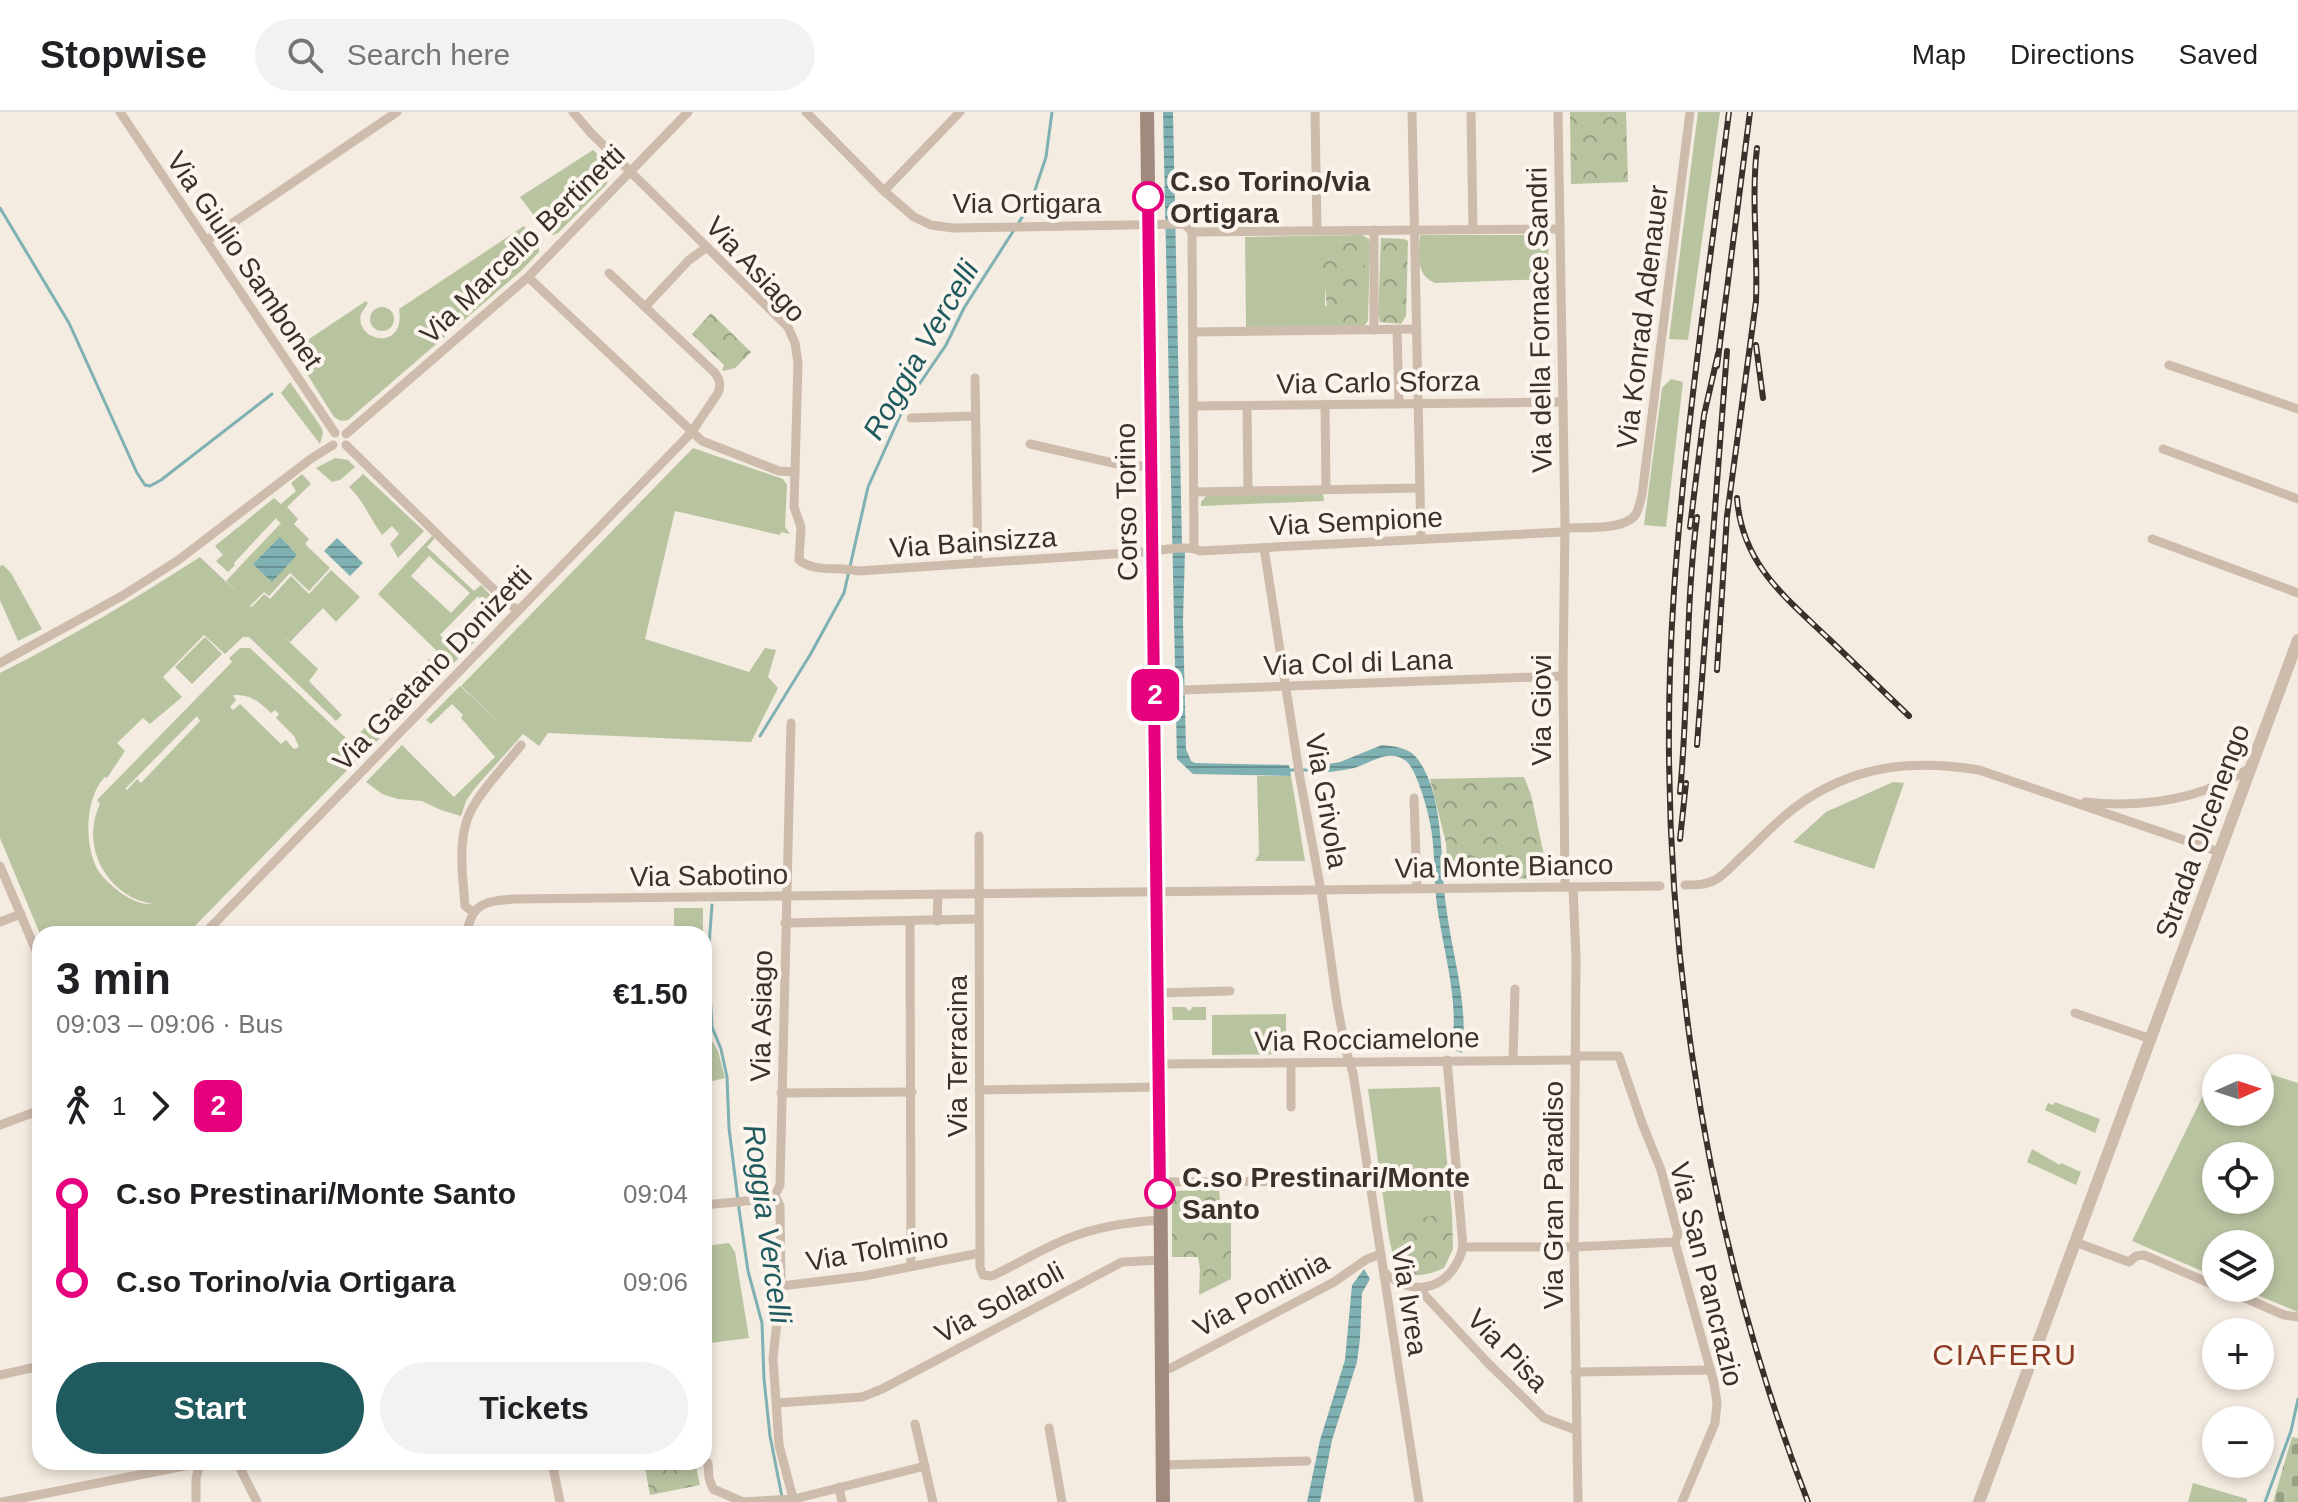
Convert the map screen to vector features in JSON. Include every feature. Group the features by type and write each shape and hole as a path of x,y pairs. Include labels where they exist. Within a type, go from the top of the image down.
{"main road":[{"name":"Corso Torino","path":"1147,112 1154,224 1152,466 1163,1502"}],"street":[{"name":"Via Giulio Sambonet","path":"120,112 335,433"},
{"path":"206,241 397,112"},
{"name":"Via Asiago","path":"573,112 788,327 795,343 798,363 794,507 801,527 799,560"},
{"name":"Via Marcello Bertinetti","path":"346,434 528,277 688,112"},
{"name":"Via Ortigara","path":"806,112 884,191 914,217 931,225 953,228 1185,224 1192,232"},
{"path":"884,191 960,112"},
{"path":"1315,112 1317,230"},
{"path":"1412,112 1421,539"},
{"path":"1471,112 1473,229"},
{"name":"Via della Fornace Sandri","path":"1558,112 1564,530"},
{"name":"Via Konrad Adenauer","path":"1627,523 1637,513 1642,495 1690,112"},
{"path":"1190,548 1194,492 1192,232 1559,229"},
{"path":"1374,230 1374,330"},
{"path":"609,273 645,307 689,260 707,247"},
{"path":"528,277 691,433 702,441 779,471 795,472"},
{"name":"Via Gaetano Donizetti","path":"212,926 691,433 718,393 719,379 645,307"},
{"path":"1193,332 1416,329"},
{"path":"1397,330 1399,404"},
{"path":"2169,365 2298,409"},
{"path":"975,378 978,563"},
{"name":"Via Carlo Sforza","path":"1193,406 1563,402"},
{"path":"1325,405 1326,489"},
{"path":"1247,406 1248,489"},
{"path":"911,418 976,416"},
{"path":"341,431 346,434 346,445 338,448 333,445 331,439 335,433 341,431"},
{"path":"1030,444 1126,466 1152,466"},
{"path":"0,663 122,596 177,561 333,445"},
{"path":"346,445 518,611"},
{"path":"2163,449 2298,499"},
{"path":"1194,492 1420,488"},
{"name":"Via Sempione","path":"1153,552 1421,539 1627,523"},
{"name":"Via Giovi","path":"1564,530 1563,676 1569,887"},
{"path":"2152,539 2298,593"},
{"name":"Via Grivola","path":"1264,548 1337,1004 1349,1061"},
{"name":"Via Bainsizza","path":"799,560 808,568 858,571 1153,552"},
{"name":"Strada Olcenengo","path":"1979,1502 2298,640"},
{"name":"Via Col di Lana","path":"1155,691 1563,676"},
{"name":"Via Asiago","path":"788,1500 779,1445 773,1358 781,1286 780,1206 775,1195 780,1185 791,723"},
{"path":"468,926 473,912 465,906 463,875 463,839 467,819 475,803 521,745"},
{"path":"1685,885 1717,879 1796,807 1847,779 1912,764 1979,770 2219,852"},
{"path":"2065,800 2153,802 2190,797 2230,781 2250,768"},
{"path":"1414,798 1417,888"},
{"name":"Via Terracina","path":"979,836 980,1267 983,1275 992,1276 1068,1238 1127,1223 1161,1220"},
{"path":"0,866 32,941"},
{"name":"Via Monte Bianco","path":"1158,892 1660,886"},
{"name":"Via Gran Paradiso","path":"1569,887 1576,1058 1574,1247 1578,1502"},
{"name":"Via Sabotino","path":"473,912 481,904 492,900 515,899 1158,892"},
{"path":"937,921 938,894"},
{"path":"0,922 21,914"},
{"path":"785,923 978,919"},
{"path":"910,921 911,1266"},
{"path":"1513,1060 1515,989"},
{"path":"1159,993 1230,991"},
{"path":"2075,1013 2151,1039"},
{"name":"Via Rocciamelone","path":"1159,1064 1619,1056"},
{"name":"Via San Pancrazio","path":"1619,1056 1661,1170 1678,1234 1675,1242 1711,1370 1717,1403 1715,1423 1682,1502"},
{"path":"1383,1271 1401,1284 1418,1288 1442,1282 1459,1263 1463,1247 1447,1060"},
{"name":"Via Ivrea","path":"1349,1061 1419,1502"},
{"path":"1291,1063 1291,1107"},
{"path":"979,1090 1159,1087"},
{"path":"781,1093 912,1092"},
{"path":"0,1125 32,1113"},
{"path":"1160,1182 1369,1181"},
{"path":"712,1204 767,1199 775,1195"},
{"path":"1463,1247 1574,1247 1675,1242"},
{"path":"2075,1242 2129,1262 2136,1256 2144,1255 2202,1280"},
{"name":"Via Tolmino","path":"781,1286 819,1283 980,1253"},
{"name":"Via Pontinia","path":"1162,1371 1323,1288 1367,1259 1381,1254"},
{"name":"Via Solaroli","path":"777,1403 862,1397 1122,1262 1161,1260"},
{"name":"Via Pisa","path":"1418,1288 1544,1418 1576,1430"},
{"path":"2254,1302 2284,1315 2298,1317"},
{"path":"1,1371 32,1367"},
{"path":"1575,1372 1711,1370"},
{"path":"915,1424 933,1502"},
{"path":"1049,1428 1062,1502"},
{"path":"1163,1465 1307,1461"},
{"path":"709,1470 711,1485 717,1492 743,1502 788,1500 925,1466"},
{"path":"2,1502 162,1470"},
{"path":"196,1502 199,1470"},
{"path":"241,1470 257,1502"},
{"path":"554,1470 560,1502"},
{"path":"839,1487 842,1502"}],"green space":[{"path":"1570,112 1626,112 1628,182 1571,184"},
{"path":"1698,112 1720,112 1688,340 1669,339"},
{"path":"593,150 608,164 610,177 606,185 558,233 548,234 520,197"},
{"path":"524,226 539,247 539,252 521,271 348,420 341,421 334,417 302,366 310,360 301,349 294,354 291,351 366,301 368,303 361,314 365,331 372,336 388,337 395,332 399,323 399,309"},
{"path":"1362,235 1369,239 1368,321 1364,326 1246,327 1245,237","holes":["1351,241 1358,322 1348,322 1325,305 1331,244"]},
{"path":"1420,235 1548,235 1549,279 1435,283 1421,269"},
{"path":"1381,238 1408,241 1406,316 1401,324 1380,322 1378,315"},
{"path":"1351,241 1365,245 1363,317 1358,322 1334,324 1328,317 1325,287 1315,272 1315,261 1322,245"},
{"path":"382,307 391,310 394,319 391,328 382,331 373,328 370,319 373,310"},
{"path":"711,313 751,352 735,368 722,371 724,365 692,334"},
{"path":"1671,379 1683,382 1666,527 1644,525 1662,388"},
{"path":"290,382 321,427 320,444 281,393"},
{"path":"693,448 783,479 787,485 785,527 790,534 781,532 780,535 675,511 645,639 749,672 765,648 776,650 768,677 778,688 751,742 548,733 539,746 523,734 475,788 461,816 422,801 382,794 366,782 402,745 454,797 495,757 452,704 431,724 426,720 460,686 510,732 461,686"},
{"path":"335,458 348,460 355,467 340,480 332,482 316,468"},
{"path":"302,474 311,484 287,507 298,519 294,524 309,539 305,544 330,568 309,591 290,573 269,596 264,592 250,606 264,594 270,599 291,576 309,594 331,570 360,597 336,622 323,608 290,642 281,634 318,669 309,681 342,715 336,721 249,637 243,637 225,654 204,635 163,677 182,697 150,724 143,718 117,743 125,751 98,786 90,809 90,849 94,861 103,877 121,893 138,902 152,904 128,895 101,867 96,855 93,829 100,804 97,800 232,662 229,658 240,648 250,648 363,754 195,926 37,926 0,838 0,673 102,618 200,557 241,596 226,581 281,523 277,517 228,572 216,561 223,555 215,546 274,498 281,504 296,491 291,483","holes":["233,695 250,697 271,713 275,710 279,714 276,718 294,736 299,747 294,749 286,740 281,744 240,704 233,710 230,707 236,700","197,716 200,721 141,783 137,779 125,789"]},
{"path":"363,474 424,531 398,558 390,544 399,534 392,526 382,535 349,487"},
{"path":"1323,494 1324,501 1201,506 1207,495"},
{"path":"432,536 435,538 427,547 474,591 481,585 498,603 501,614 399,720 385,705 437,651 378,594","holes":["429,556 470,593 451,613 411,576","478,596 496,615 458,653 440,635"]},
{"path":"3,565 11,573 42,629 18,641 0,600 0,566"},
{"path":"205,637 222,654 192,684 175,667"},
{"path":"373,718 394,724 368,750 356,738"},
{"path":"1257,776 1291,776 1305,861 1255,861 1259,854"},
{"path":"1524,777 1545,860 1555,862 1555,878 1448,880 1446,843 1430,779"},
{"path":"1893,782 1904,783 1874,869 1793,842 1826,812"},
{"path":"674,908 703,908 703,926 674,926"},
{"path":"1172,1007 1185,1007 1189,1011 1193,1007 1206,1007 1206,1020 1173,1020"},
{"path":"1286,1014 1286,1054 1212,1055 1212,1015"},
{"path":"712,1041 718,1051 725,1078 712,1081"},
{"path":"2274,1075 2298,1083 2298,1312 2274,1302 2274,1230 2202,1230 2202,1271 2132,1241 2202,1098 2202,1126 2274,1126"},
{"path":"1440,1087 1452,1213 1387,1225 1368,1089"},
{"path":"2055,1102 2100,1119 2095,1133 2045,1110 2048,1103 2053,1105"},
{"path":"2032,1149 2060,1165 2081,1172 2076,1185 2027,1162"},
{"path":"1219,1189 1220,1201 1231,1201 1231,1279 1199,1295 1198,1257 1172,1257 1172,1195 1177,1191"},
{"path":"1452,1213 1453,1249 1444,1268 1417,1275 1400,1267 1391,1249 1387,1223"},
{"path":"729,1243 735,1252 749,1338 712,1343 712,1245"},
{"path":"2292,1437 2298,1438 2298,1502 2273,1502"},
{"path":"645,1470 697,1470 700,1485 650,1495"},
{"path":"2193,1483 2247,1499 2247,1502 2188,1502"}],"water":[{"path":"1163,112 1173,112 1182,545 1185,551 1186,749 1195,763 1289,765 1291,776 1193,774 1177,759"},
{"path":"280,537 297,555 272,582 253,564"},
{"path":"337,538 363,563 350,576 324,551"},
{"path":"1382,745 1409,751 1416,757 1432,789 1437,808 1446,906 1462,998 1462,1053 1451,1049 1454,1012 1436,897 1432,832 1414,772 1400,757 1387,756 1354,768 1312,774 1311,767 1340,762"},
{"path":"1364,1269 1370,1279 1362,1293 1357,1362 1332,1440 1320,1502 1307,1502 1320,1440 1345,1360 1352,1285"}],"waterway":[{"name":"Roggia Vercelli","path":"760,736 844,593 868,487 905,405 946,345 964,308 1030,205 1046,157 1052,112"},
{"path":"0,208 69,323 145,485 150,486 161,480 272,394"},
{"path":"1288,770 1312,770"},
{"name":"Roggia Vercelli","path":"710,926 712,905"},
{"name":"Roggia Vercelli","path":"712,1027 727,1077 729,1128 739,1209 748,1271 762,1323 770,1436 782,1497"},
{"path":"2265,1502 2291,1431 2298,1399"}],"railway":[{"path":"1729,112 1684,471 1674,591 1669,705 1671,821 1678,938 1692,1054 1712,1169 1738,1282 1770,1394 1808,1502"},
{"path":"1717,366 1750,112"},
{"path":"1717,670 1727,516 1756,301 1757,148"},
{"path":"1756,345 1763,398"},
{"path":"1697,745 1727,351"},
{"path":"1690,527 1704,415 1718,354"},
{"path":"1737,498 1747,542 1768,577 1796,608 1909,716"},
{"path":"1680,792 1697,517"},
{"path":"1680,839 1686,783"}],"bus line":[{"name":"2","path":"1148,197 1160,1193"}],"place":[{"name":"C.so Torino/via Ortigara","path":"1148,197"},
{"name":"C.so Prestinari/Monte Santo","path":"1160,1193"}],"district":[{"name":"CIAFERU","path":"2005,1355"}]}
